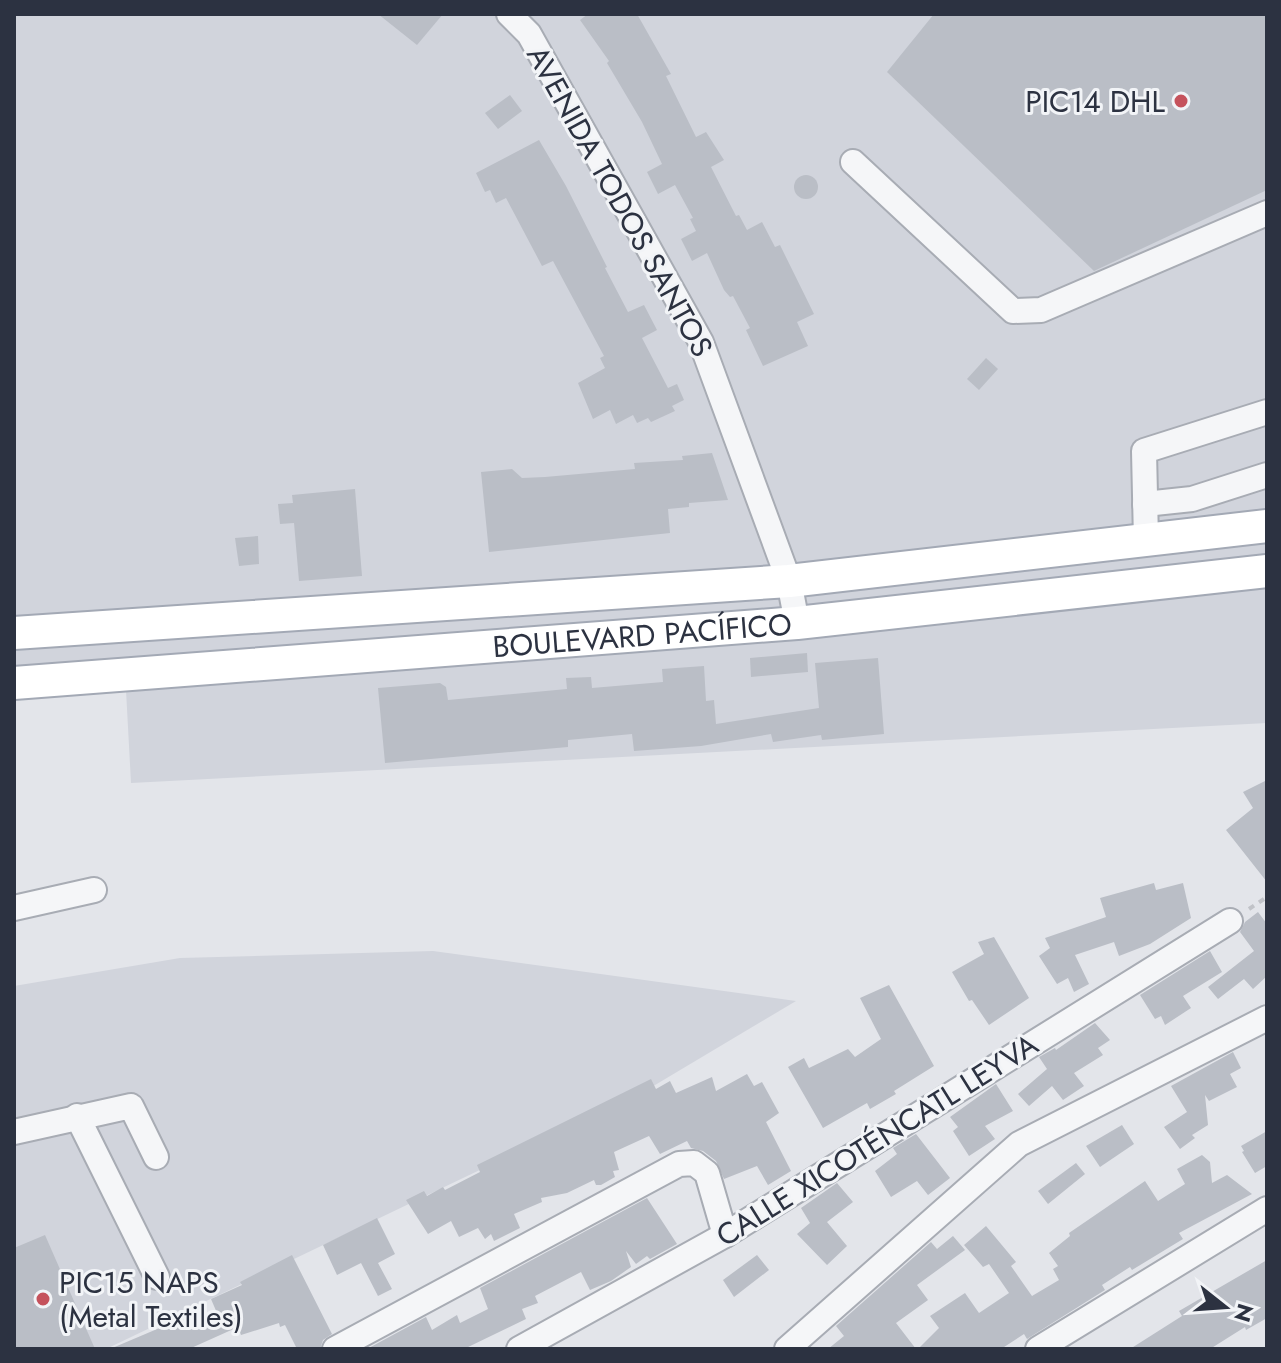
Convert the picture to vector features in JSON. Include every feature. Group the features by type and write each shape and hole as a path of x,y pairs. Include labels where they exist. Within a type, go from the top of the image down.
{"main road":[{"name":"BOULEVARD PACÍFICO","path":"14,633 789,581 1267,526"},
{"name":"BOULEVARD PACÍFICO","path":"14,683 797,623 1266,574"}],"street":[{"name":"AVENIDA TODOS SANTOS","path":"509,14 529,34 701,342 789,581 797,623"},
{"path":"853,162 1013,311 1041,310 1267,213"},
{"path":"1146,540 1144,451 1267,412"},
{"path":"1145,504 1192,499 1267,475"},
{"path":"14,908 94,890"},
{"name":"CALLE XICOTÉNCATL LEYVA","path":"519,1349 725,1235 1230,921"},
{"path":"787,1349 1019,1144 1267,1018"},
{"path":"14,1132 131,1106 156,1157"},
{"path":"77,1116 157,1277"},
{"path":"335,1349 679,1164 694,1163 707,1173 725,1235"},
{"path":"1038,1349 1267,1209"}],"shaded area":[{"path":"14,14 1267,14 1267,723 131,783 126,690 14,697"},
{"path":"433,951 796,1001 645,1091 106,1349 14,1349 14,986 180,958"}],"building":[{"path":"378,14 443,14 417,45"},
{"path":"588,14 637,14 671,74 666,76 696,137 706,132 724,160 711,167 736,216 739,215 747,230 762,222 775,247 780,245 814,314 797,322 808,346 763,366 746,330 750,328 733,296 730,297 724,290 707,253 692,261 681,239 696,231 690,219 693,218 675,185 658,194 647,172 662,164 642,122 607,63 609,61 580,20"},
{"path":"934,14 1267,14 1267,190 1094,271 887,72"},
{"path":"510,95 522,111 498,129 485,113"},
{"path":"539,140 566,186 628,312 644,305 657,330 642,338 668,388 677,384 684,400 672,406 675,411 651,422 648,418 637,423 633,415 616,424 610,410 593,419 578,383 605,368 600,358 604,356 553,261 542,266 506,198 496,203 490,190 485,192 476,173"},
{"path":"806,175 815,178 818,187 815,196 806,199 797,196 794,187 797,178"},
{"path":"986,358 998,369 979,390 967,379"},
{"path":"712,453 728,500 689,503 689,507 668,509 670,533 489,552 481,472 512,469 522,478 545,477 635,469 634,463 683,460 682,456"},
{"path":"355,489 362,576 299,581 294,523 280,524 278,504 293,503 292,495"},
{"path":"258,536 259,564 239,566 235,538"},
{"path":"807,653 808,672 751,677 750,658"},
{"path":"878,658 884,734 822,740 821,735 773,742 771,734 701,746 634,751 632,734 568,740 568,747 385,763 378,688 440,683 446,687 448,700 567,689 566,678 591,677 592,688 663,682 662,669 704,666 706,701 714,700 716,724 819,708 815,663"},
{"path":"1267,780 1267,882 1226,830 1253,808 1243,792"},
{"path":"1154,883 1156,890 1183,883 1191,918 1150,944 1119,956 1114,942 1075,955 1089,984 1074,992 1068,978 1057,984 1039,956 1050,948 1045,938 1106,917 1100,898"},
{"path":"1258,912 1267,924 1267,976 1253,989 1244,979 1218,999 1208,987 1254,951 1240,932 1245,922"},
{"path":"994,937 1029,998 989,1025 972,1000 969,1001 952,972 984,954 978,942"},
{"path":"1210,951 1222,972 1183,996 1191,1008 1165,1025 1161,1016 1155,1019 1140,995"},
{"path":"889,985 934,1066 870,1109 867,1103 823,1128 788,1067 804,1058 809,1068 848,1049 855,1057 881,1039 860,998"},
{"path":"1095,1023 1110,1040 1098,1048 1103,1055 1074,1073 1084,1086 1063,1100 1052,1086 1029,1106 1018,1094 1047,1069 1039,1057 1056,1050"},
{"path":"1233,1052 1241,1068 1230,1074 1237,1087 1209,1101 1205,1095 1208,1125 1192,1135 1195,1138 1180,1149 1164,1127 1187,1112 1171,1086"},
{"path":"747,1074 754,1086 762,1082 779,1113 766,1122 791,1171 768,1185 757,1166 724,1179 716,1161 703,1151 691,1148 687,1141 660,1154 649,1136 614,1152 619,1170 613,1171 615,1177 601,1185 596,1185 594,1180 567,1193 541,1198 542,1202 514,1214 520,1228 494,1241 491,1234 485,1239 478,1228 459,1237 451,1221 428,1234 406,1200 424,1191 427,1196 443,1187 445,1190 480,1172 477,1165 651,1079 656,1089 670,1081 676,1093 712,1077 716,1091"},
{"path":"996,1084 1013,1111 985,1126 995,1139 969,1156 953,1131 958,1127 950,1117"},
{"path":"1122,1125 1134,1144 1100,1167 1086,1146"},
{"path":"1267,1131 1267,1166 1255,1173 1241,1146"},
{"path":"916,1134 950,1178 928,1195 917,1181 891,1197 875,1171 897,1154 893,1148"},
{"path":"1202,1155 1210,1162 1212,1183 1227,1175 1252,1194 1179,1233 1183,1239 1132,1270 1130,1267 1102,1285 1105,1290 1027,1339 1024,1334 1001,1349 918,1349 939,1328 930,1316 965,1293 979,1313 1009,1293 989,1264 983,1267 964,1245 986,1226 1016,1262 1011,1266 1032,1296 1059,1280 1053,1269 1058,1266 1049,1253 1070,1236 1069,1233 1145,1181 1158,1201 1185,1184 1177,1169"},
{"path":"1076,1163 1085,1174 1048,1204 1038,1191"},
{"path":"837,1183 853,1202 827,1222 847,1246 827,1265 797,1234 810,1223 801,1208"},
{"path":"647,1198 677,1244 636,1264 626,1251 631,1267 611,1281 590,1290 581,1272 535,1296 538,1303 522,1309 526,1319 464,1349 367,1349 426,1317 432,1330 457,1315 460,1323 488,1309 480,1288"},
{"path":"377,1218 395,1254 378,1263 392,1289 378,1296 361,1263 337,1275 323,1245"},
{"name":"PIC15 NAPS (Metal Textiles)","path":"45,1235 95,1349 14,1349 14,1248"},
{"path":"953,1236 965,1250 917,1285 928,1300 896,1323 916,1349 828,1349 844,1336 836,1326 931,1242 937,1249"},
{"path":"292,1255 332,1334 323,1340 320,1349 297,1349 285,1325 280,1327 279,1323 241,1335 238,1327 189,1349 110,1349 176,1321 179,1329 217,1313 211,1299 242,1285 240,1282"},
{"path":"757,1255 769,1270 734,1297 723,1280"},
{"path":"1267,1260 1267,1318 1246,1330 1245,1327 1210,1349 1130,1349 1182,1316 1179,1311"}],"place":[{"name":"PIC14 DHL","path":"1181,101"},
{"name":"PIC15 NAPS (Metal Textiles)","path":"43,1299"}]}
